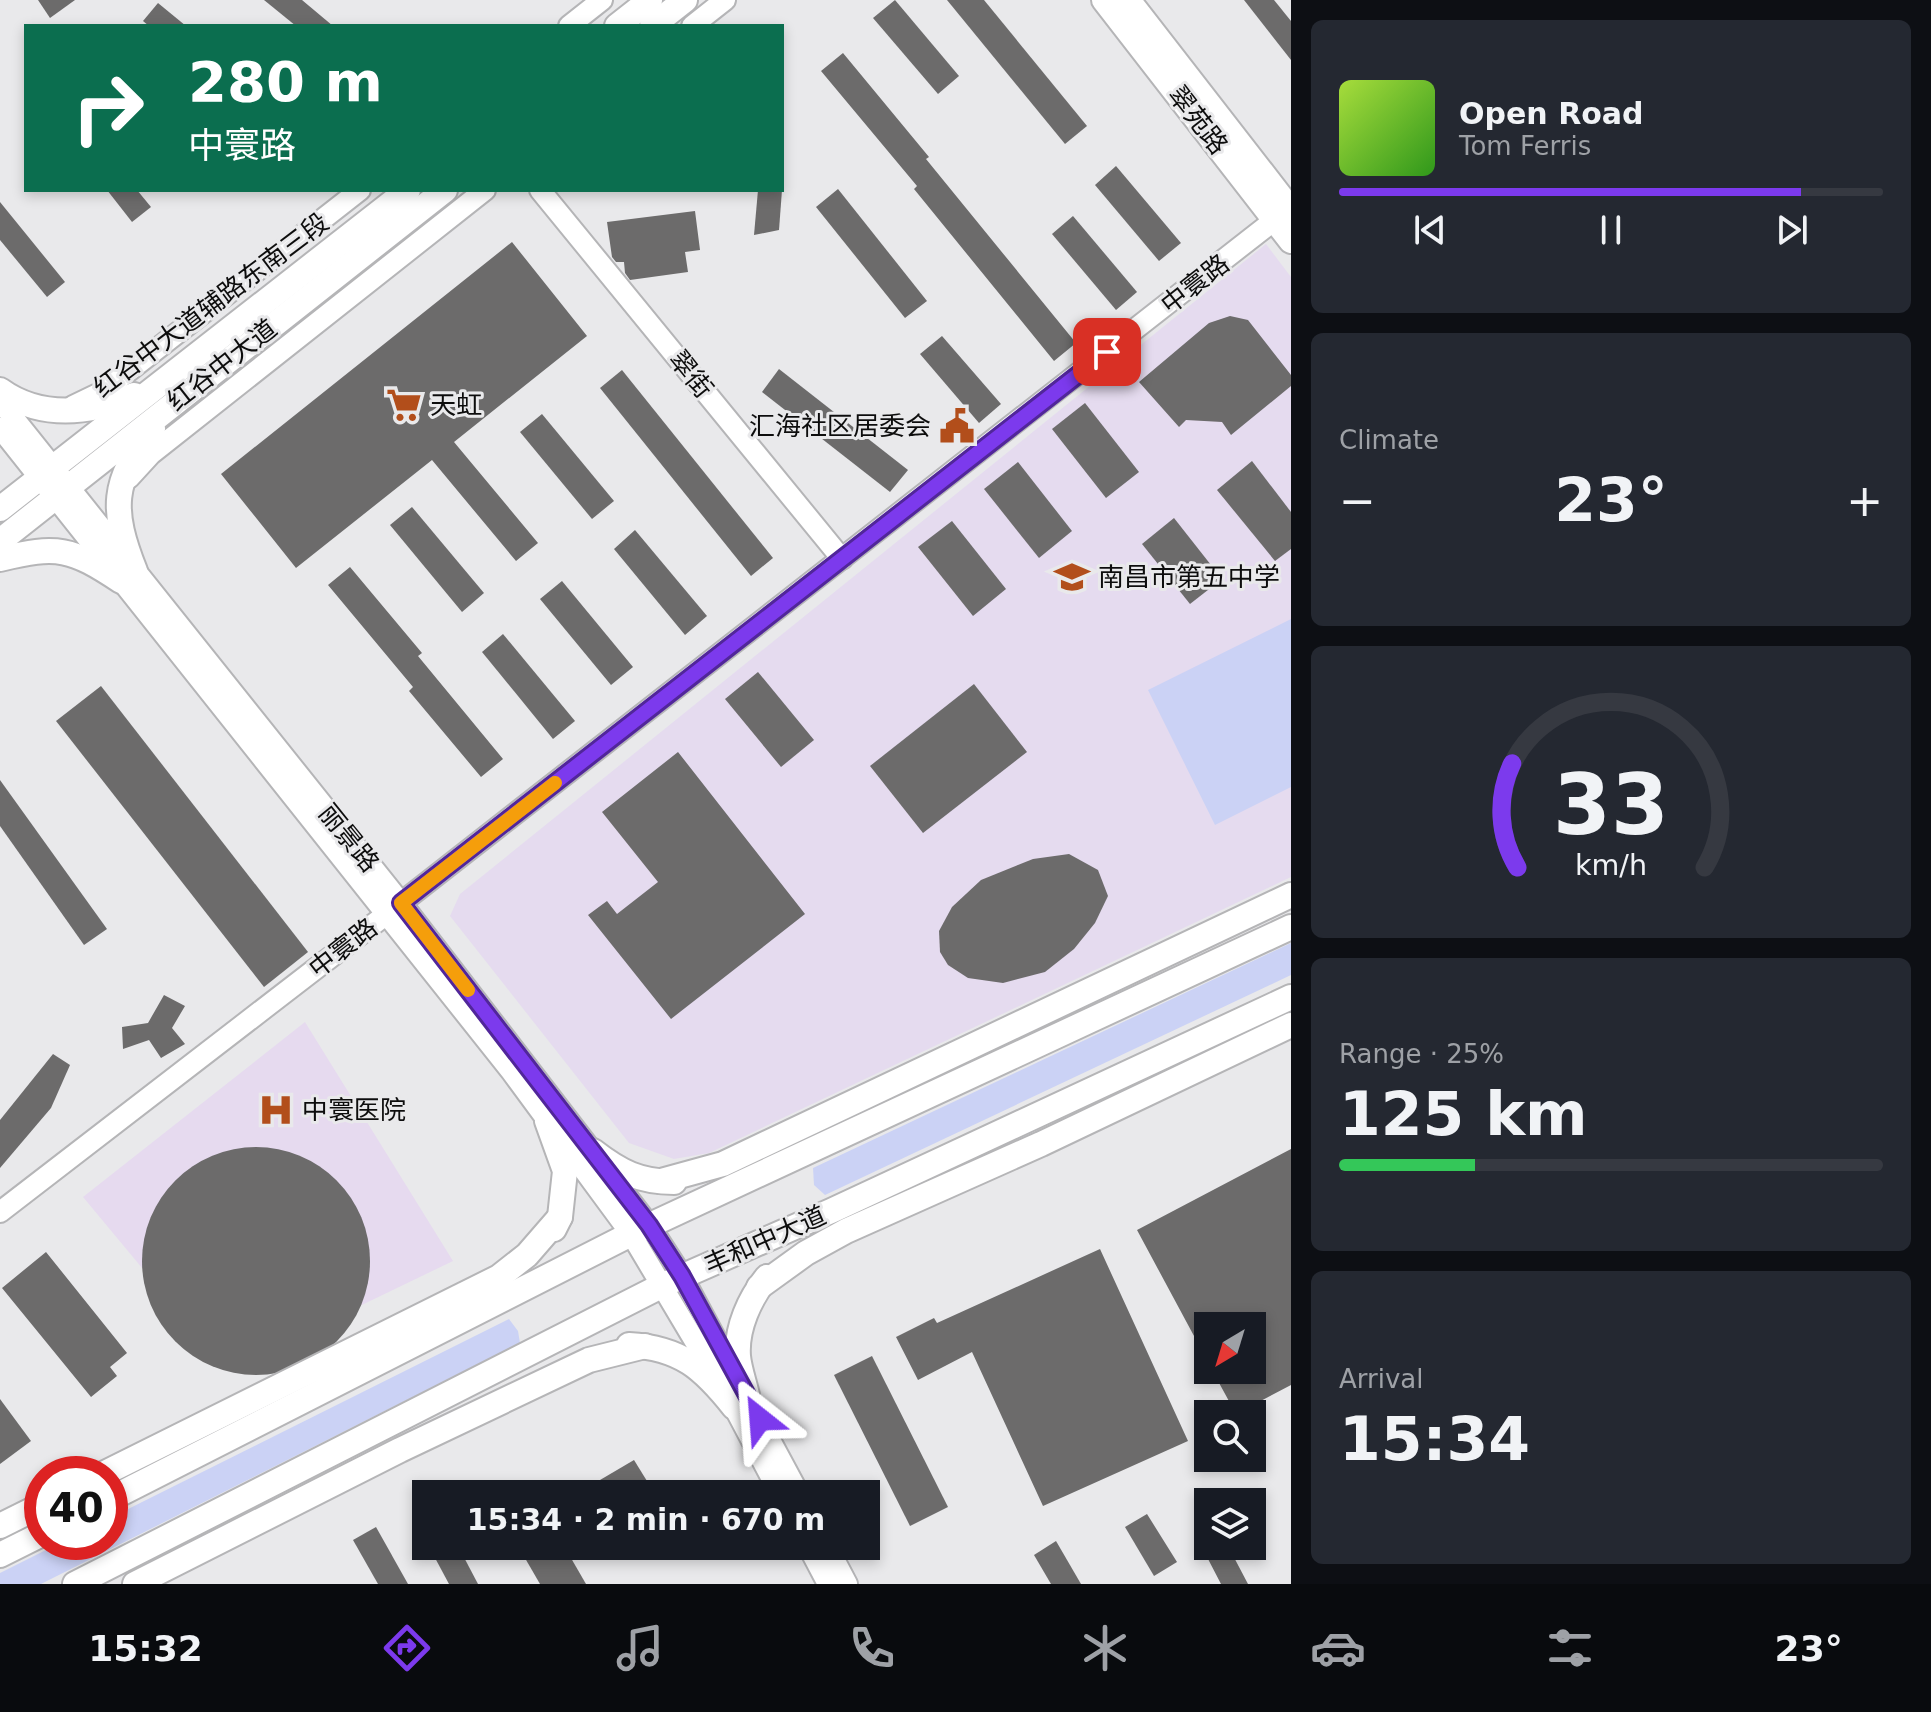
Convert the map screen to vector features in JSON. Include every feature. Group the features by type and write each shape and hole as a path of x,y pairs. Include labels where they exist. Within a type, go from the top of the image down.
{"main road":[{"path":"620,24 650,0"},
{"path":"655,24 685,0"},
{"name":"翠苑路","path":"1104,0 1285,213"},
{"name":"翠苑路","path":"1128,0 1285,213 1291,241"},
{"name":"红谷中大道","path":"0,541 62,494 165,394 406,192"},
{"name":"红谷中大道","path":"0,509 46,473 165,394 442,192"},
{"path":"0,390 15,401 57,412 165,394"},
{"path":"128,576 117,506 119,490 165,394"},
{"path":"0,559 47,549 71,554 128,576"},
{"path":"661,1181 723,1164 1291,895"},
{"path":"128,1490 640,1230 1291,927"},
{"name":"丰和中大道","path":"75,1584 672,1281 831,1211 1291,997"},
{"path":"759,1287 806,1253 846,1231 1041,1144 1291,1025"},
{"path":"493,1304 547,1243 560,1217 565,1171 547,1121"},
{"path":"593,1151 619,1171 661,1181 703,1182 756,1175"},
{"path":"740,1401 737,1355 749,1305 759,1287 831,1211"},
{"path":"128,1462 499,1277 527,1255 560,1217"},
{"path":"512,1362 609,1344 645,1346 672,1352 692,1363 740,1401"},
{"path":"135,1584 400,1450 589,1360 645,1346"},
{"path":"0,1526 24,1514"},
{"path":"0,1555 24,1543"}],"street":[{"path":"572,24 602,0"},
{"path":"695,24 725,0"},
{"name":"红谷中大道辅路东南三段","path":"57,412 102,392 357,192"},
{"path":"119,490 151,454 482,192"},
{"name":"翠街","path":"542,192 842,559"},
{"name":"中寰路","path":"0,1212 1285,213"},
{"name":"丽景路","path":"0,401 62,494 393,909 593,1151 790,1480"},
{"name":"丽景路","path":"0,428 46,473"},
{"path":"0,572 47,549"},
{"name":"丽景路","path":"393,909 547,1121 640,1230"},
{"name":"丽景路","path":"740,1401 774,1480"},
{"path":"815,1560 828,1584"},
{"path":"834,1560 847,1584"}],"shaded area":[{"name":"南昌市第五中学","path":"1266,244 1291,277 1291,877 709,1153 674,1159 629,1143 450,916 460,894"},
{"path":"1291,619 1291,787 1215,825 1148,690"},
{"path":"1291,943 1291,975 825,1195 814,1185 813,1168"},
{"name":"中寰医院","path":"305,1022 453,1261 227,1370 83,1197"},
{"path":"509,1319 518,1331 520,1343 128,1540 128,1509"},
{"path":"26,1560 89,1560 41,1584 0,1584 0,1573"}],"building":[{"path":"38,0 75,0 50,18"},
{"path":"264,0 302,0 331,24 294,24"},
{"path":"895,0 959,76 938,94 873,18"},
{"path":"947,0 984,0 1087,126 1065,144"},
{"path":"1244,0 1274,0 1291,21 1291,60"},
{"path":"158,3 184,24 147,24 143,21"},
{"path":"843,53 1076,343 1054,361 914,189 917,186 821,71"},
{"path":"1116,166 1181,243 1159,261 1095,185"},
{"path":"838,189 927,301 905,318 816,207"},
{"path":"109,192 139,192 151,207 132,222"},
{"path":"758,192 782,192 779,230 754,235"},
{"path":"0,202 65,282 47,297 0,240"},
{"path":"695,211 700,250 685,252 688,272 630,280 625,273 624,262 616,262 612,257 607,222"},
{"path":"1073,216 1137,292 1116,310 1052,234"},
{"name":"天虹","path":"512,242 587,336 454,442 538,543 516,561 432,460 296,568 221,474"},
{"path":"1230,316 1248,320 1291,375 1291,386 1231,435 1222,422 1186,420 1179,427 1139,382 1209,323"},
{"path":"942,336 1001,404 979,423 920,354"},
{"path":"779,369 908,470 890,492 762,392"},
{"path":"622,370 773,558 751,576 600,388"},
{"path":"1085,403 1139,472 1106,498 1052,429"},
{"path":"542,414 614,501 592,519 520,432"},
{"path":"1252,461 1291,512 1291,549 1275,561 1217,490"},
{"path":"1018,462 1072,531 1039,558 984,489"},
{"path":"412,507 484,593 462,612 390,525"},
{"path":"1174,518 1222,579 1190,604 1142,544"},
{"path":"952,521 1006,589 973,616 918,547"},
{"path":"635,530 707,616 685,635 614,549"},
{"path":"350,567 422,653 418,656 503,759 481,777 409,691 413,687 328,585"},
{"path":"562,581 633,667 611,685 540,599"},
{"path":"503,634 575,721 553,739 482,652"},
{"path":"758,672 814,740 781,767 725,699"},
{"path":"974,684 1027,752 923,833 870,766"},
{"path":"101,686 308,952 264,987 56,721"},
{"path":"678,752 805,914 671,1019 588,915 607,901 617,914 658,882 602,812"},
{"path":"0,780 107,929 84,945 0,826"},
{"path":"1069,854 1098,870 1108,896 1095,923 1074,949 1045,972 1003,983 968,978 948,965 940,952 939,931 952,907 981,880 1033,859"},
{"path":"164,995 185,1006 172,1028 185,1044 161,1058 149,1040 123,1049 122,1027 148,1023"},
{"path":"53,1054 70,1065 51,1108 0,1168 0,1120"},
{"path":"256,1147 278,1149 300,1156 337,1180 361,1217 368,1239 368,1283 361,1305 337,1342 300,1366 278,1373 256,1375 234,1373 212,1366 175,1342 151,1305 144,1283 142,1261 144,1239 151,1217 175,1180 212,1156 234,1149"},
{"path":"1291,1149 1291,1385 1263,1400 1228,1400 1220,1384 1266,1384 1266,1312 1194,1312 1194,1336 1137,1230"},
{"path":"1100,1249 1188,1441 1043,1506 972,1352 918,1380 896,1337 934,1318 937,1323"},
{"path":"46,1252 127,1353 110,1367 117,1376 91,1397 2,1288"},
{"path":"872,1356 948,1507 910,1526 834,1375"},
{"path":"0,1399 31,1441 0,1464"},
{"path":"634,1460 646,1480 600,1480"},
{"path":"1147,1514 1177,1562 1154,1576 1125,1527"},
{"path":"376,1527 408,1584 378,1584 353,1540"},
{"path":"1056,1541 1081,1584 1051,1584 1034,1555"},
{"path":"436,1560 465,1560 478,1584 449,1584"},
{"path":"526,1560 572,1560 586,1584 540,1584"},
{"path":"1209,1560 1235,1560 1248,1584 1221,1584"}],"slow traffic":[{"path":"468,990 401,903 555,783"}],"place":[{"name":"天虹","path":"404,405"},
{"name":"汇海社区居委会","path":"957,426"},
{"name":"南昌市第五中学","path":"1072,577"},
{"name":"中寰医院","path":"276,1110"}],"route":[{"path":"760,1419 682,1276 649,1225 401,903 1107,352"}]}
